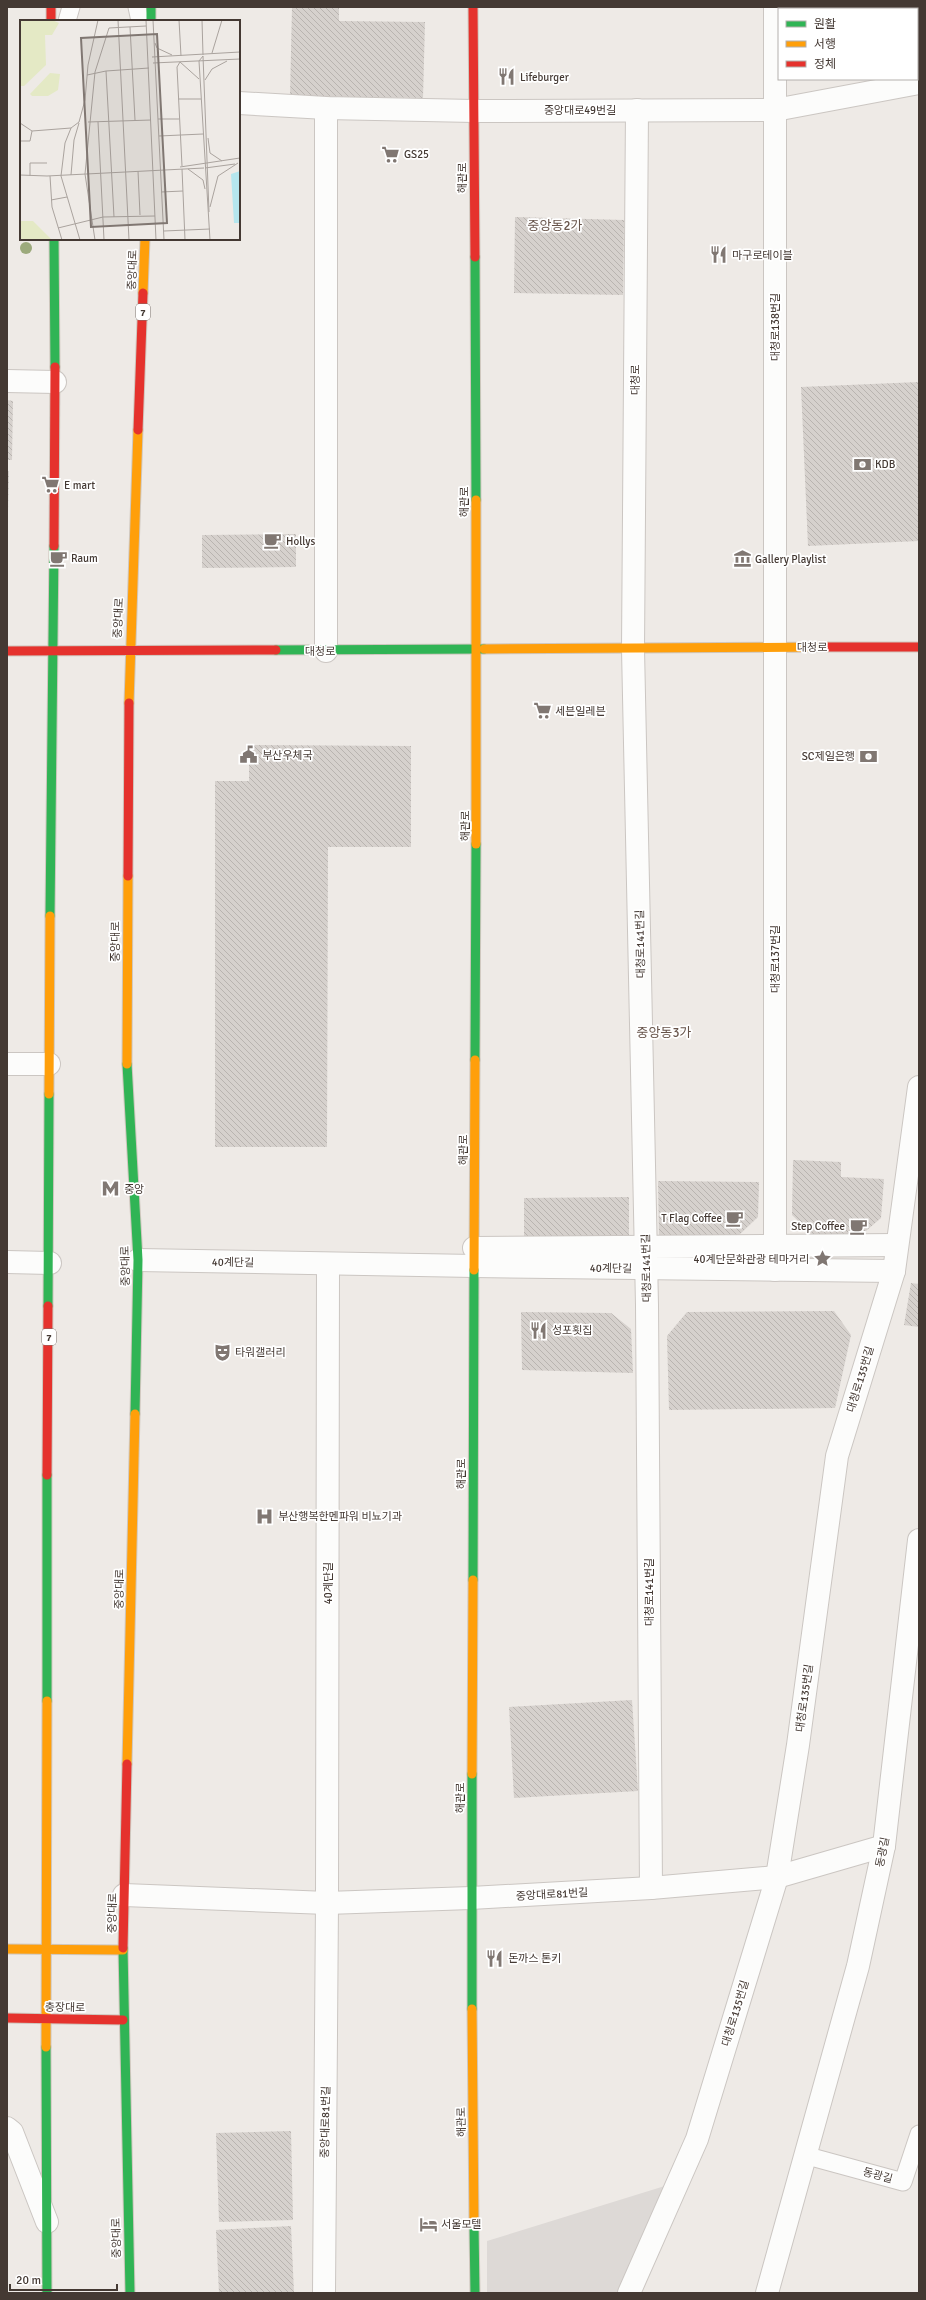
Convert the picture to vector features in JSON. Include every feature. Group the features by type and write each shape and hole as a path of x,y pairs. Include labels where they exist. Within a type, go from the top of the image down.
{"main road":[{"path":"51,7 51,20"},
{"path":"151,7 151,20"},
{"name":"해관로","path":"473,7 478,650 471,1898 475,2293"},
{"name":"7","path":"47,2293 48,2223 46,1949 50,1263 49,1064 55,382 54,240"},
{"name":"중앙대로","path":"130,2293 123,2020 123,1950 138,1260 127,1062 129,652 145,240"},
{"name":"대청로","path":"7,652 919,647"},
{"path":"7,1949 123,1950"},
{"name":"충장대로","path":"7,2018 123,2020"}],"street":[{"name":"대청로138번길","path":"775,7 775,648"},
{"name":"중앙대로49번길","path":"240,103 326,108 474,111 775,110 919,83"},
{"path":"326,108 326,651"},
{"name":"대청로","path":"633,649 637,110"},
{"path":"7,381 55,382"},
{"name":"대청로137번길","path":"775,648 775,1270"},
{"name":"대청로141번길","path":"633,649 646,1247 651,1888"},
{"path":"7,1064 49,1064"},
{"name":"대청로135번길","path":"629,2293 696,2139 777,1877 798,1745 837,1456 894,1271 919,1087"},
{"path":"474,1257 646,1247 897,1245"},
{"name":"40계단길","path":"138,1260 328,1264 474,1257 646,1268 894,1271"},
{"path":"7,1262 50,1263"},
{"name":"40계단길","path":"327,1903 328,1264"},
{"name":"동광길","path":"768,2293 804,2155 858,1966 884,1846 919,1540"},
{"name":"중앙대로81번길","path":"124,1895 327,1903 471,1898 651,1888 777,1877 884,1846"},
{"name":"중앙대로81번길","path":"324,2293 327,1903"},
{"path":"7,2128 12,2132 48,2223"}],"lane":[{"path":"67,20 71,7"},
{"path":"137,7 140,20"},
{"name":"동광길","path":"804,2155 902,2182 919,2134"}],"shaded area":[{"path":"668,2185 618,2293 487,2293 487,2241"}],"building":[{"path":"292,7 339,7 339,21 425,22 423,98 290,96"},
{"path":"515,217 624,220 623,295 514,293"},
{"name":"KDB","path":"919,382 919,541 808,546 801,387"},
{"path":"7,400 13,401 12,460 7,460"},
{"path":"7,471 9,471 8,512 7,512"},
{"path":"296,534 296,567 202,568 202,535"},
{"path":"249,745 411,746 411,847 328,847 327,1147 215,1147 215,781 249,781"},
{"path":"793,1160 841,1162 841,1177 884,1179 881,1218 859,1237 814,1236 792,1215"},
{"path":"658,1181 759,1182 758,1217 737,1237 659,1236"},
{"path":"629,1197 629,1238 524,1238 524,1198"},
{"path":"911,1283 919,1284 919,1327 904,1325"},
{"path":"834,1311 851,1335 835,1408 669,1410 667,1336 687,1312"},
{"path":"521,1312 611,1313 631,1329 633,1373 522,1370"},
{"path":"632,1700 638,1791 514,1798 509,1707"},
{"path":"291,2131 293,2220 219,2222 216,2133"},
{"path":"291,2226 294,2293 219,2293 216,2230"}],"traffic: fast":[{"path":"151,7 151,20"},
{"path":"54,240 55,367"},
{"path":"475,257 476,500"},
{"path":"50,916 54,546"},
{"path":"276,650 484,649"},
{"path":"475,1060 476,844"},
{"path":"127,1064 138,1260 135,1414"},
{"path":"48,1306 49,1094"},
{"path":"473,1580 474,1270"},
{"path":"47,1475 47,1701"},
{"path":"472,1774 472,2009"},
{"path":"123,1948 130,2293"},
{"path":"46,2047 47,2293"},
{"path":"474,2225 475,2293"}],"traffic: slow":[{"path":"143,293 145,240"},
{"path":"129,703 138,430"},
{"path":"476,500 476,844"},
{"path":"484,649 827,647"},
{"path":"127,1064 128,876"},
{"path":"49,1094 50,916"},
{"path":"474,1270 475,1060"},
{"path":"127,1764 135,1414"},
{"path":"472,1774 473,1580"},
{"path":"46,2047 47,1701"},
{"path":"7,1949 123,1950"},
{"path":"472,2009 474,2225"}],"traffic: jam":[{"path":"51,7 51,20"},
{"path":"473,7 475,257"},
{"path":"138,430 143,293"},
{"path":"54,546 55,367"},
{"path":"827,647 919,647"},
{"path":"7,651 276,650"},
{"path":"128,876 129,703"},
{"path":"47,1475 48,1306"},
{"path":"123,1948 127,1764"},
{"path":"7,2018 123,2020"}],"place":[{"name":"Lifeburger","path":"507,77"},
{"name":"GS25","path":"391,154"},
{"name":"마구로테이블","path":"719,255"},
{"name":"KDB","path":"862,464"},
{"name":"E mart","path":"51,485"},
{"name":"Hollys","path":"273,541"},
{"name":"Raum","path":"58,558"},
{"name":"Gallery Playlist","path":"742,559"},
{"name":"세븐일레븐","path":"542,711"},
{"name":"부산우체국","path":"249,755"},
{"name":"SC제일은행","path":"868,756"},
{"name":"중앙","path":"111,1189"},
{"name":"T Flag Coffee","path":"735,1218"},
{"name":"Step Coffee","path":"858,1226"},
{"name":"40계단문화관광 테마거리","path":"822,1259"},
{"name":"성포횟집","path":"539,1330"},
{"name":"타워갤러리","path":"222,1352"},
{"name":"부산행복한멘파워 비뇨기과","path":"265,1516"},
{"name":"돈까스 톤키","path":"495,1958"},
{"name":"서울모텔","path":"428,2224"}],"district":[{"name":"중앙동2가","path":"555,225"},
{"name":"중앙동3가","path":"664,1032"}]}
